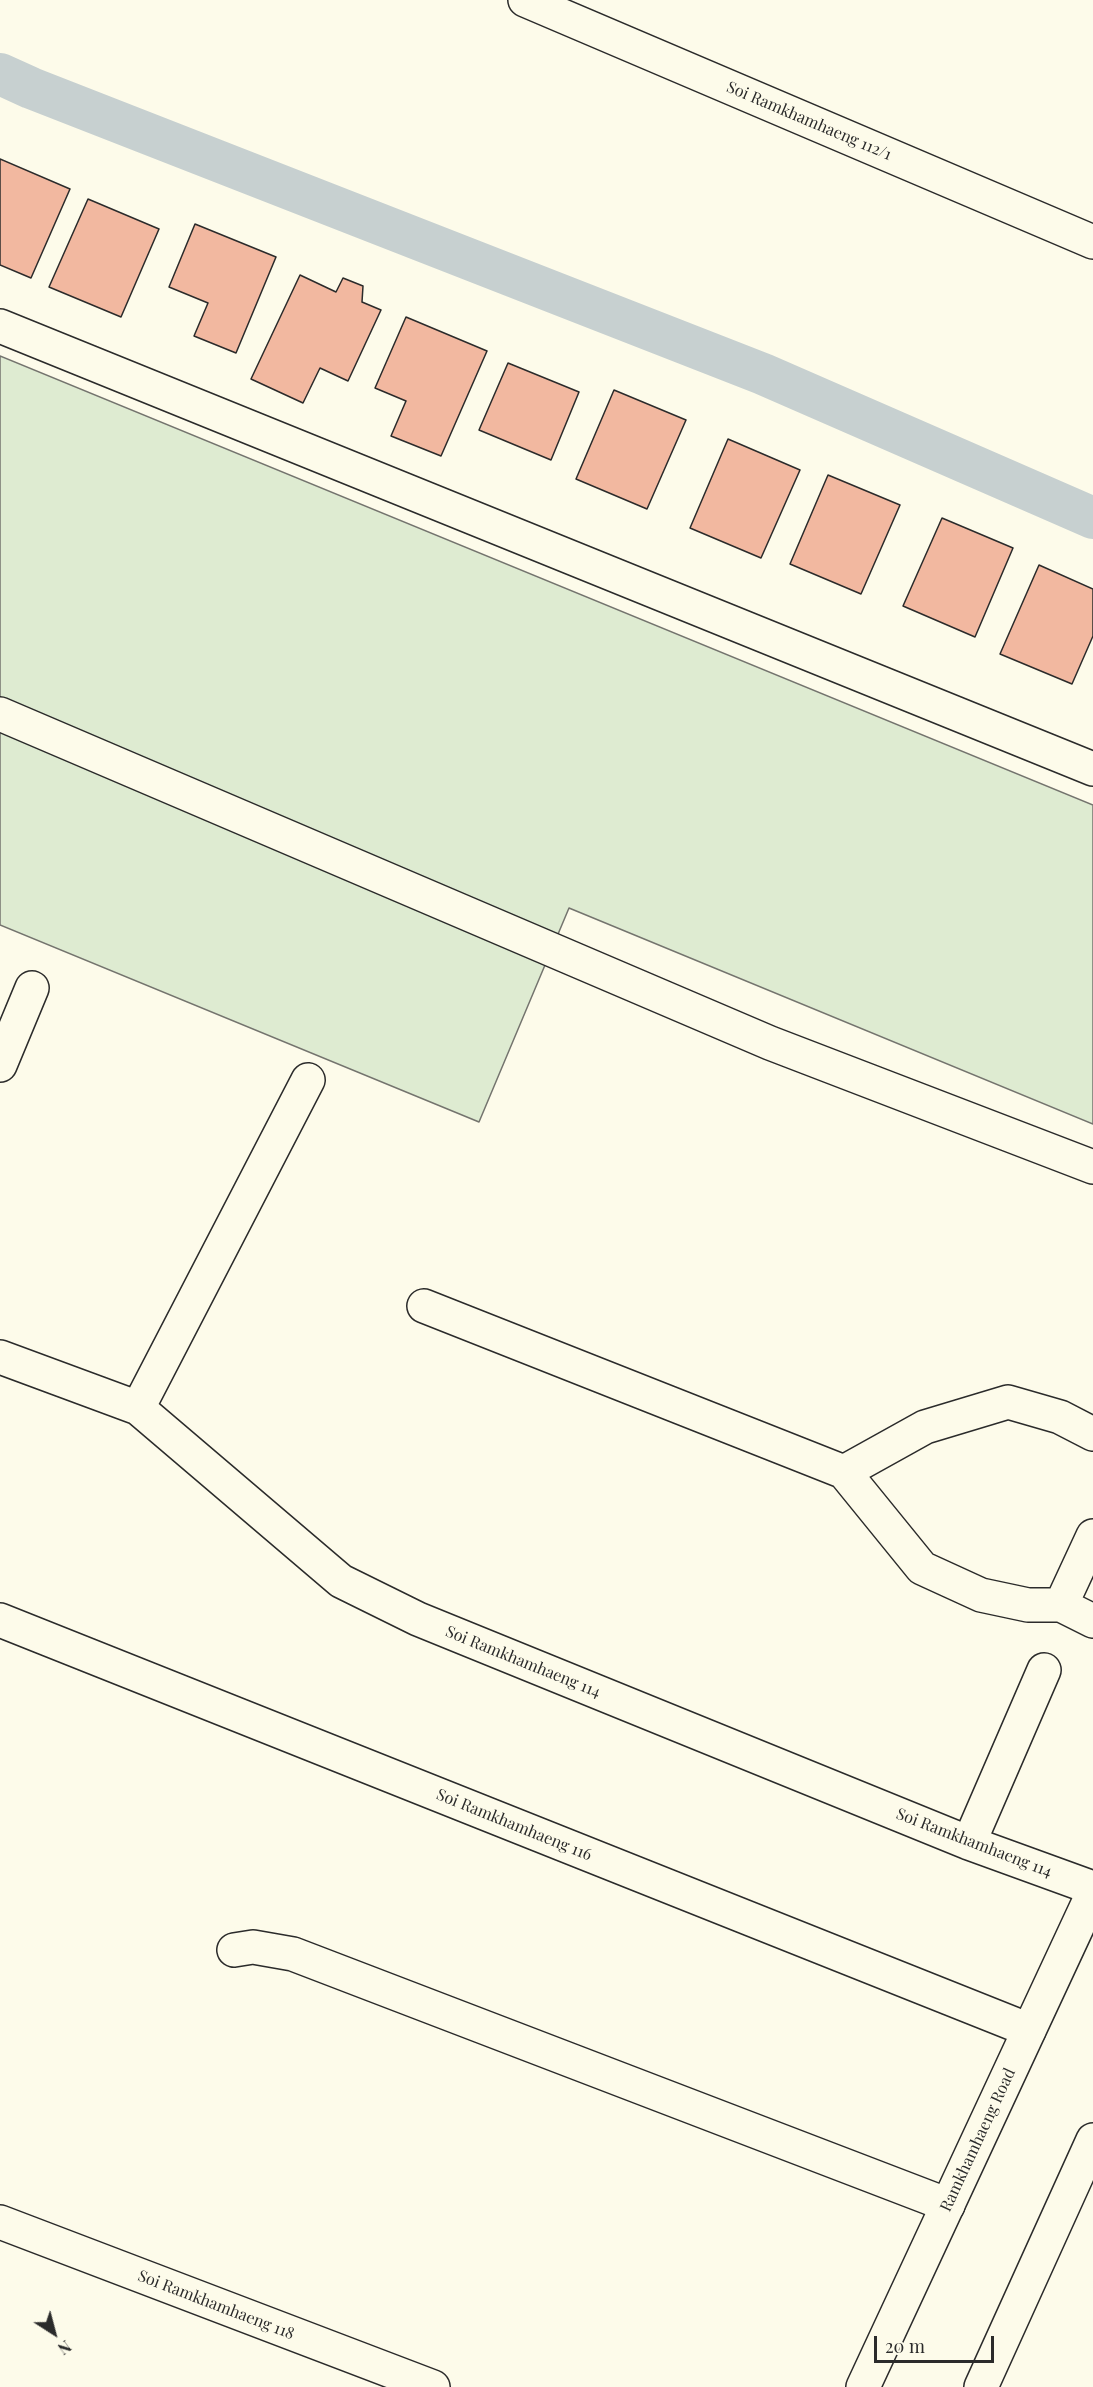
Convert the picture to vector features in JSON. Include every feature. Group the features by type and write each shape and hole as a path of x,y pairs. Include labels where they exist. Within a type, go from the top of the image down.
{"street":[{"name":"Soi Ramkhamhaeng 112/1","path":"525,0 1093,242"},
{"path":"0,326 1093,769"},
{"path":"0,714 770,1043 1093,1167"},
{"path":"0,1065 32,988"},
{"path":"138,1408 308,1080"},
{"path":"424,1306 844,1472 922,1568 981,1595 1028,1605 1061,1605 1093,1621"},
{"name":"Soi Ramkhamhaeng 114","path":"0,1357 138,1408 341,1581 418,1619 969,1843 1093,1887"},
{"path":"844,1472 925,1427 1008,1402 1060,1417 1093,1434"},
{"path":"1061,1605 1093,1536"},
{"name":"Soi Ramkhamhaeng 116","path":"0,1620 1029,2030"},
{"path":"969,1843 1044,1670"},
{"name":"Ramkhamhaeng Road","path":"863,2387 1093,1893"},
{"path":"234,1950 253,1947 292,1954 948,2205"},
{"path":"981,2387 1085,2178 1093,2140"},
{"name":"Soi Ramkhamhaeng 118","path":"0,2222 433,2387"}],"green space":[{"path":"0,356 1093,805 1093,1124 569,908 479,1122 0,925"}],"building":[{"path":"0,159 70,189 31,278 0,265"},
{"path":"88,199 159,229 121,317 49,287"},
{"path":"195,224 276,257 236,353 194,336 208,303 169,287"},
{"path":"300,275 336,292 343,278 363,286 362,302 381,310 348,381 320,368 303,403 251,379"},
{"path":"406,317 487,351 441,456 391,436 406,401 375,388"},
{"path":"508,363 579,392 551,460 479,430"},
{"path":"614,390 686,420 647,509 576,479"},
{"path":"728,439 800,470 761,558 690,528"},
{"path":"828,475 900,505 861,594 790,564"},
{"path":"942,518 1013,548 975,637 903,606"},
{"path":"1039,565 1093,589 1093,636 1072,684 1000,654"}],"waterway":[{"path":"0,74 763,374 1093,518"}]}
